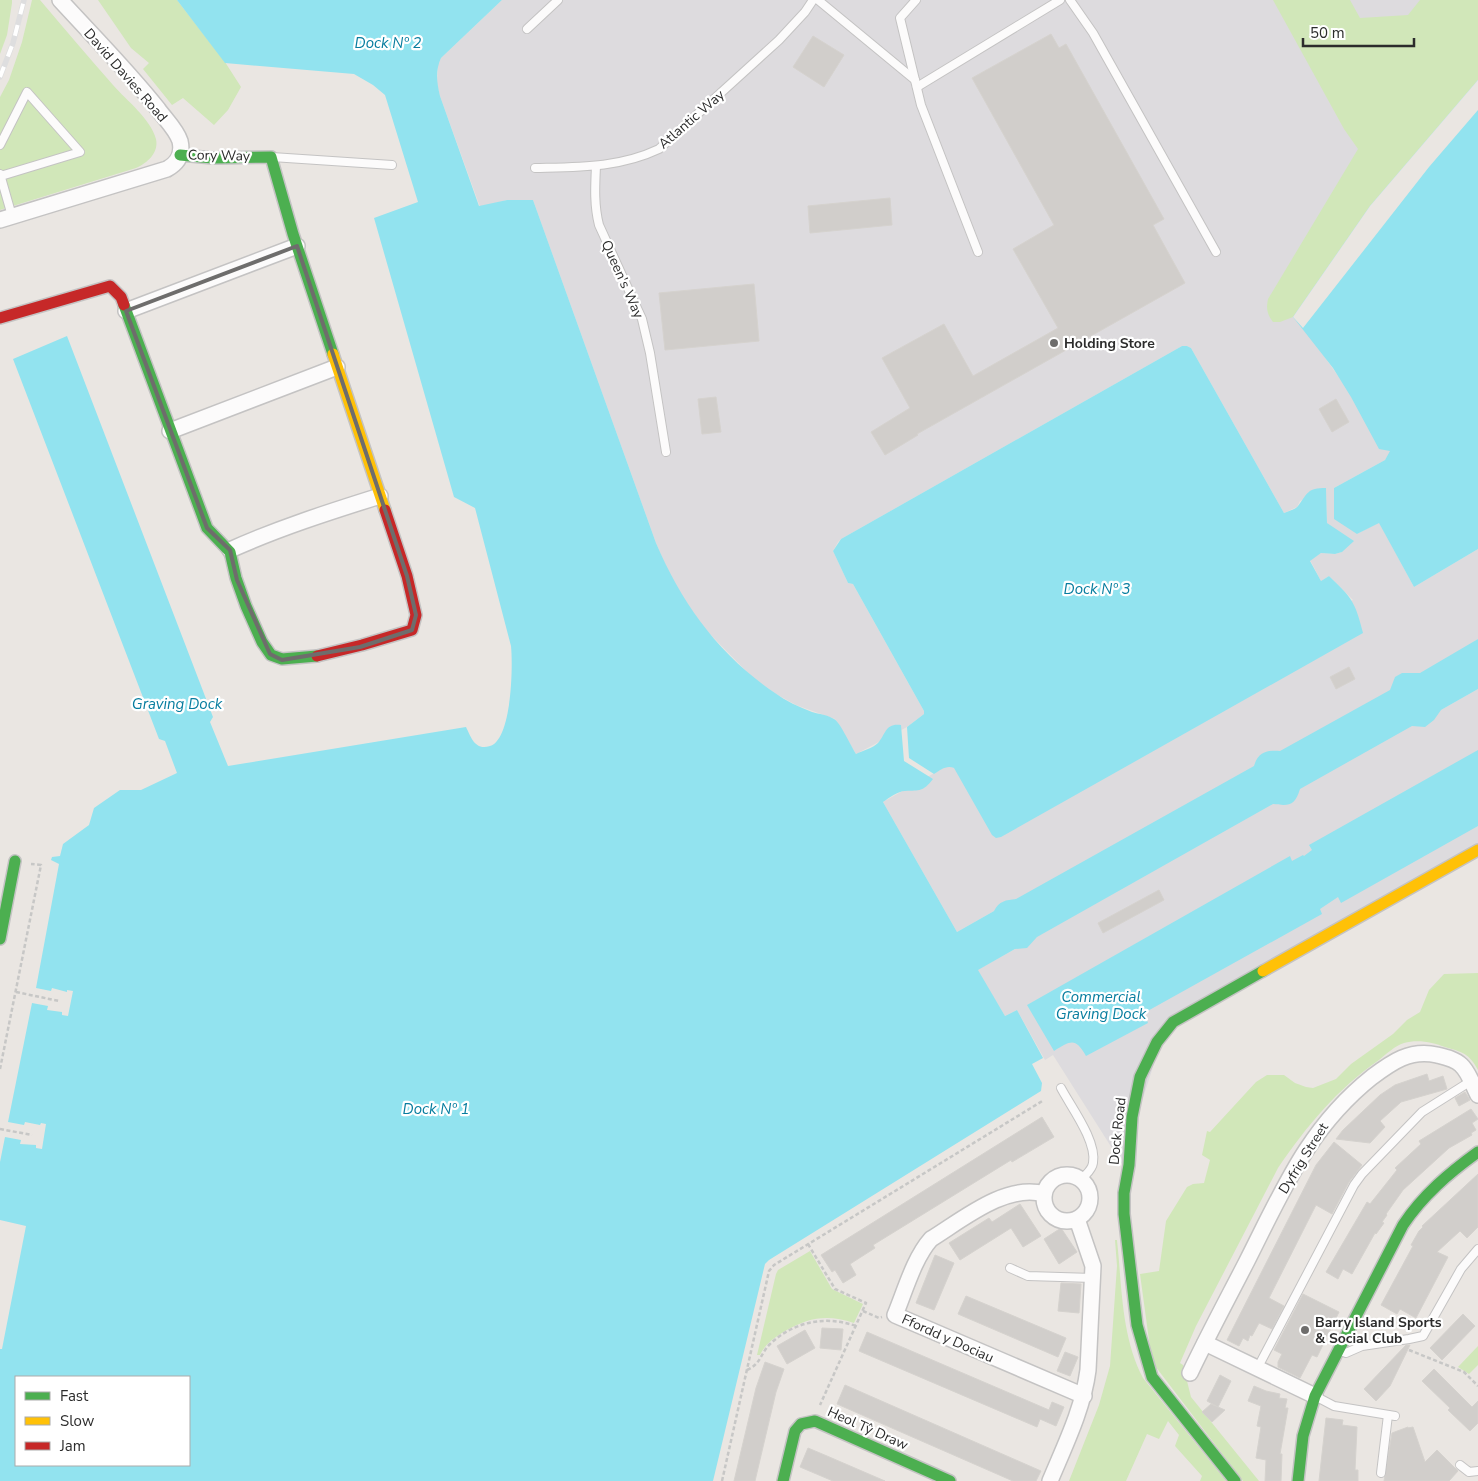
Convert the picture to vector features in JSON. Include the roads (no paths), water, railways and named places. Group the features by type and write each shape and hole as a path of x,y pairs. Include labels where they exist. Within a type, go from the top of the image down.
{"street":[{"name":"David Davies Road","path":"60,0 145,93 176,132 180,142 180,155"},
{"name":"Cory Way","path":"6,218 167,169 176,164 180,155 213,158 271,157"},
{"path":"0,318 110,286 121,297 210,535 230,550 237,580 259,634 270,654 282,660 314,656 360,647 412,630 416,615 407,576 336,367 271,157"},
{"path":"126,310 297,246"},
{"path":"170,430 336,367"},
{"path":"230,550 311,518 380,496"},
{"name":"Dock Road","path":"1235,1481 1152,1377 1137,1325 1124,1214 1124,1193 1130,1165 1132,1117 1140,1077 1157,1042 1173,1022 1478,850"},
{"path":"0,939 5,885 16,861"},
{"name":"Dyfrig Street","path":"1190,1373 1300,1158 1322,1125 1345,1101 1392,1062 1404,1056 1417,1053 1433,1054 1456,1061 1464,1068 1474,1088"},
{"path":"1298,1481 1303,1436 1316,1396 1410,1214 1437,1183 1478,1152"},
{"path":"1067,1174 1082,1179 1087,1185 1091,1200 1084,1214 1077,1219 1063,1221 1056,1218 1046,1208 1044,1194 1052,1180 1067,1174"},
{"name":"Ffordd y Dociau","path":"1044,1194 1035,1191 1003,1196 931,1239 924,1247 918,1259 896,1315 1084,1396"},
{"path":"1050,1481 1084,1396 1088,1370 1093,1266 1077,1219"},
{"path":"1204,1343 1316,1396"},
{"name":"Heol Tŷ Draw","path":"783,1481 795,1431 801,1424 815,1421 950,1481"}],"lane":[{"path":"527,29 558,0"},
{"name":"Atlantic Way","path":"535,168 596,166 635,159 659,149 779,40 813,0"},
{"path":"818,0 916,83"},
{"path":"916,0 900,18 921,105 978,252"},
{"path":"916,83 1060,0"},
{"path":"1070,0 1092,33 1216,252"},
{"path":"0,144 27,92 80,152 0,175 6,218"},
{"name":"Cory Way","path":"271,157 392,165"},
{"name":"Queen's Way","path":"596,166 596,212 605,238 642,320 650,353 666,452"},
{"path":"1061,1088 1092,1143 1093,1163 1091,1170 1082,1179"},
{"path":"1257,1368 1311,1264 1354,1185 1362,1174 1422,1112 1474,1088"},
{"path":"1339,1350 1346,1353 1362,1346 1423,1336 1461,1270 1478,1249"},
{"path":"1010,1268 1028,1276 1093,1278"},
{"path":"1316,1396 1334,1406 1391,1416 1381,1473"},
{"path":"1460,1464 1469,1472 1478,1471"}],"water":[{"name":"Dock Nº 1","path":"177,0 502,0 441,58 437,72 440,96 479,206 507,200 533,200 656,543 678,587 704,627 736,662 775,693 797,706 834,719 856,754 876,745 889,727 901,725 904,761 933,779 924,788 899,792 883,802 957,932 994,911 1001,903 1016,899 1254,766 1258,758 1264,753 1280,751 1390,690 1395,677 1402,673 1420,673 1478,639 1478,689 1441,710 1434,720 1425,727 1412,726 1300,789 1296,799 1291,804 1273,804 1037,937 1027,948 1015,949 978,970 1005,1016 1017,1010 1043,1058 1032,1064 1042,1083 1041,1091 765,1264 713,1481 0,1481 0,1349 2,1349 26,1226 0,1220 0,1162 5,1137 21,1140 20,1144 36,1145 36,1148 42,1149 46,1124 41,1123 40,1125 25,1122 24,1125 8,1122 32,1003 48,1006 47,1010 62,1012 62,1015 68,1016 73,991 67,990 67,992 52,988 51,991 36,988 59,864 51,860 52,857 60,856 63,844 89,825 94,808 120,790 141,790 177,773 165,741 159,739 13,359 67,336 213,717 210,722 228,766 466,727 474,742 481,747 485,747 497,741 507,717 512,669 511,646 475,508 454,497 374,218 418,202 385,95 373,85 354,74 225,63"},
{"path":"1478,80 1478,549 1414,587 1379,523 1357,534 1334,519 1334,488 1385,460 1390,451 1379,449 1333,368 1293,317 1370,206"},
{"name":"Dock Nº 3","path":"1182,346 1191,348 1284,513 1297,507 1311,490 1326,488 1327,523 1354,541 1342,552 1335,554 1321,553 1310,561 1321,581 1329,576 1348,595 1358,614 1363,633 1001,837 996,838 992,835 954,768 946,768 934,774 909,758 907,727 924,714 924,711 853,584 848,583 833,551 841,539"},
{"name":"Commercial Graving Dock","path":"1478,750 1478,826 1341,903 1338,897 1320,909 1322,914 1144,1013 1148,1023 1086,1056 1076,1043 1069,1043 1054,1051 1027,1005 1290,856 1292,861 1304,856 1312,850 1309,845"}],"railway":[{"path":"0,77 13,43 24,0"}],"place":[{"name":"Holding Store","path":"1054,343"},
{"name":"Barry Island Sports & Social Club","path":"1305,1330"}],"water label":[{"name":"Dock Nº 2","path":"388,43"},
{"name":"Graving Dock","path":"177,704"}]}
